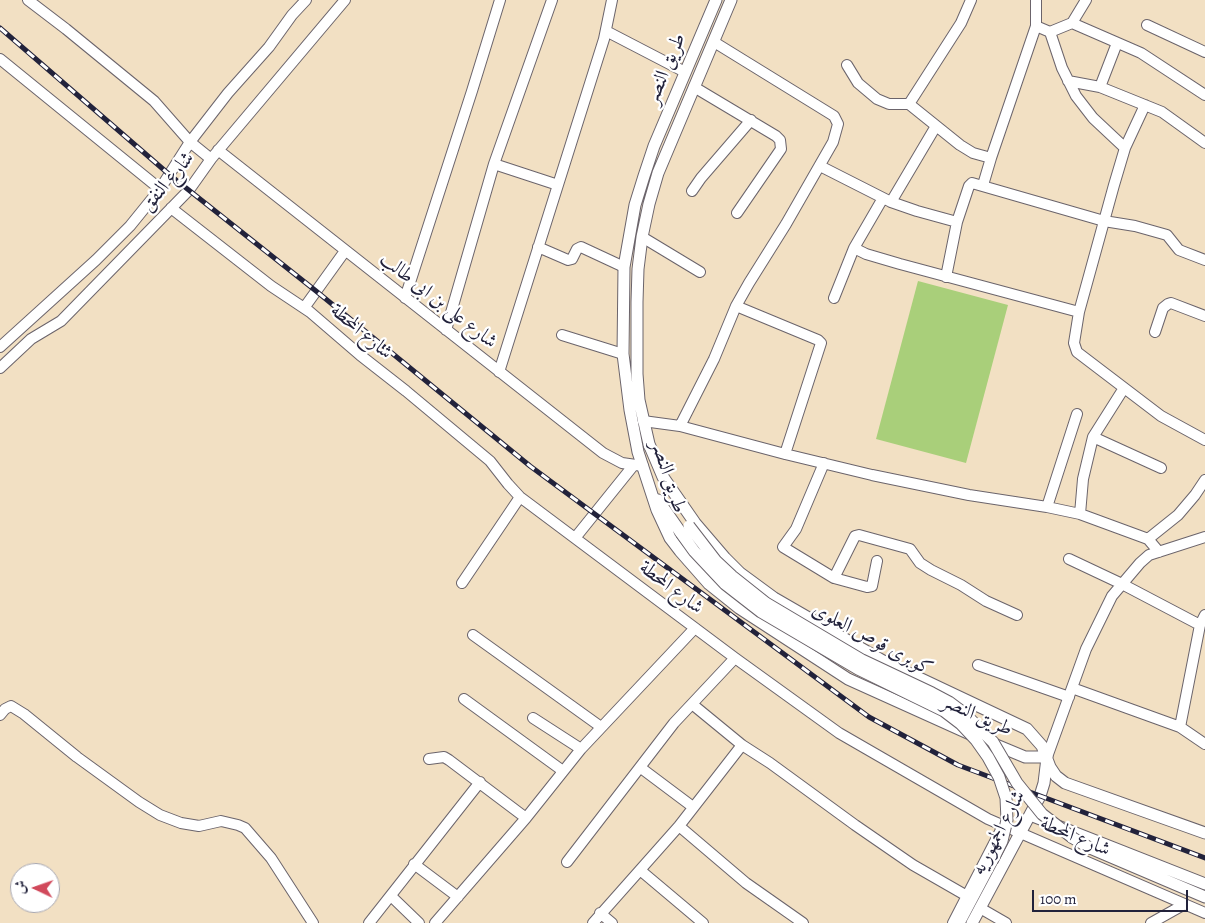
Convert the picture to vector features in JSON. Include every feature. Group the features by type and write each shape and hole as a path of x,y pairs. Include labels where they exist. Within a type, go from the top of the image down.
{"street":[{"path":"28,0 66,28 154,101 190,142 211,159"},
{"name":"شارع النفق","path":"0,348 114,244 160,189 190,142 306,0"},
{"name":"شارع النفق","path":"0,368 31,339 61,321 189,190 218,150 345,0"},
{"path":"404,298 500,0"},
{"path":"446,330 494,164 552,0"},
{"path":"499,372 606,31 612,0"},
{"name":"طريق النصر","path":"716,0 644,176 635,206 624,267 623,354 630,410 638,452 638,466 650,489 663,524 680,551 709,584 754,620 848,679 1015,754 1025,757 1047,757"},
{"name":"طريق النصر","path":"731,0 658,173 642,237 636,302 639,400 649,444 663,476 695,523 725,558 740,573 774,598 868,654 1027,729 1042,746 1056,776 1064,783 1205,833"},
{"path":"909,104 961,23 971,0"},
{"path":"983,186 1036,26 1036,0"},
{"path":"1036,26 1050,32 1072,23 1086,0"},
{"path":"1072,23 1141,53 1205,95"},
{"path":"1147,25 1205,52"},
{"path":"606,31 685,72"},
{"path":"1050,32 1062,68 1076,96 1094,118 1125,148"},
{"path":"680,426 714,359 736,306 748,283 820,166 833,142 838,124 834,116 714,42"},
{"path":"1100,87 1117,43"},
{"path":"0,59 160,189"},
{"path":"847,65 858,83 877,99 889,104 909,104 964,148 973,153 991,158"},
{"path":"1068,81 1100,87 1162,112 1205,143"},
{"path":"694,86 751,120 780,140 780,149 737,214"},
{"path":"1145,105 1125,148 1079,312 1074,343 1077,352 1161,416 1205,440"},
{"path":"692,191 751,120"},
{"path":"834,298 854,248 936,126"},
{"name":"شارع على بن ابى طالب","path":"218,150 603,453 612,459 638,466"},
{"path":"494,164 558,185"},
{"path":"820,166 887,200 917,212 956,222"},
{"path":"946,277 956,222 970,185 974,183 1104,221 1135,226 1167,235 1179,250 1205,260"},
{"name":"شارع المحطة","path":"172,208 271,286 304,308 486,458 520,497 735,658 859,745 978,814 1205,913"},
{"path":"642,237 700,272"},
{"path":"538,248 568,260 572,259 577,249 581,247 624,267"},
{"path":"854,248 866,254 946,277 1079,312"},
{"path":"304,308 345,251"},
{"path":"1155,332 1163,308 1171,303 1205,316"},
{"path":"736,306 818,340 821,343 785,454"},
{"path":"562,336 623,354"},
{"path":"1080,514 1083,479 1093,437 1124,388"},
{"path":"1047,507 1077,414"},
{"path":"643,421 680,426 872,475 970,495 1080,514 1148,539 1159,552"},
{"name":"كوبرى قوص العلوى","path":"643,421 648,456 658,483 685,530 694,551 725,584 761,612 858,669 944,711 961,724 988,757 999,777 1006,798 1007,820 1002,841 959,923"},
{"path":"1093,437 1161,468"},
{"path":"824,463 796,529 783,548 834,578 867,587 872,586 877,561"},
{"path":"575,538 638,466"},
{"path":"1148,539 1178,514 1196,495 1205,480"},
{"name":"كوبرى قوص العلوى","path":"650,489 685,530 721,566 766,603 862,660 932,693 966,714 993,742 1017,783 1042,814 1073,838 1090,848 1205,897"},
{"path":"462,583 520,497"},
{"path":"834,578 852,539 859,535 910,549 920,563 931,570 961,585 986,601 1018,615"},
{"path":"1047,757 1070,692 1097,625 1112,596 1149,555 1205,537"},
{"path":"1069,559 1122,584 1200,625"},
{"path":"1180,727 1200,650 1200,625 1205,615"},
{"path":"435,923 526,818 581,749 695,628"},
{"path":"473,635 601,727"},
{"path":"567,862 674,723 735,658"},
{"path":"978,665 1180,727 1205,744"},
{"path":"464,699 563,771"},
{"path":"692,704 742,745 913,865 967,896"},
{"path":"0,715 11,706 24,714 77,757 160,816 181,823 200,826 221,821 238,824 245,828 271,858 313,923"},
{"path":"533,718 581,749"},
{"path":"593,923 679,826 742,745"},
{"path":"429,760 444,757 526,818"},
{"name":"شارع الجمهوريه","path":"972,923 1040,796 1044,783 1047,757"},
{"path":"640,768 693,806"},
{"path":"369,923 480,782"},
{"path":"1030,815 1205,884"},
{"path":"953,923 1003,825"},
{"path":"679,826 746,882 803,923"},
{"path":"414,864 458,897"},
{"path":"640,870 704,923"},
{"path":"390,896 419,923"},
{"path":"1151,923 1185,904"},
{"path":"980,908 1006,923"},
{"path":"600,914 612,923"}],"green space":[{"path":"918,281 1008,305 966,463 876,439"}],"railway":[{"path":"0,28 171,176 316,291 530,466 869,717 958,765 1205,858"}]}
